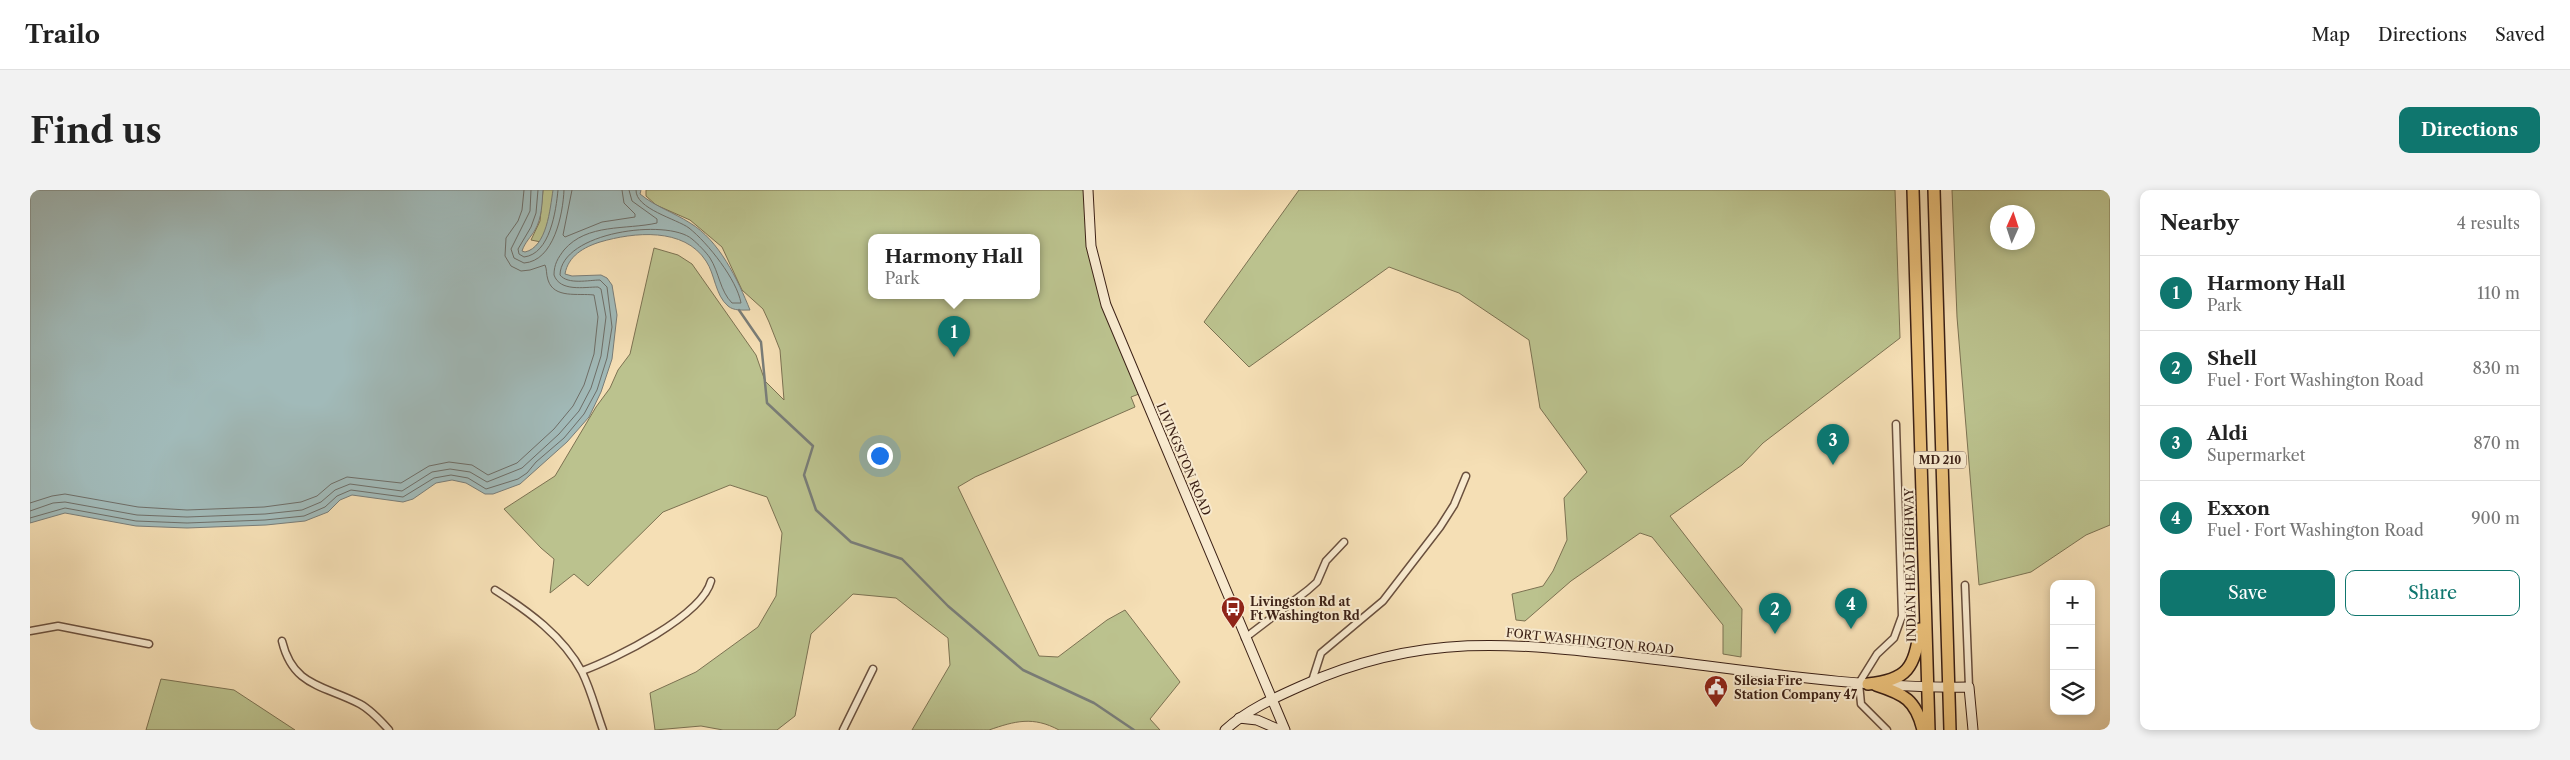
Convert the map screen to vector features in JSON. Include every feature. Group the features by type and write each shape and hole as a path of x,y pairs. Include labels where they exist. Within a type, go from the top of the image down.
{"highway":[{"name":"INDIAN HEAD HIGHWAY","path":"1913,190 1929,730"},
{"name":"MD 210","path":"1934,190 1941,500 1950,730"},
{"path":"1867,684 1893,681 1902,675 1909,666 1916,652 1924,605"},
{"path":"1867,684 1901,694 1909,700 1918,712 1923,730"}],"main road":[{"name":"LIVINGSTON ROAD","path":"1088,190 1091,246 1102,292 1285,730"},
{"name":"FORT WASHINGTON ROAD","path":"1225,730 1239,718 1271,700 1312,681 1396,654 1447,646 1490,644 1557,648 1867,684 1927,688 1970,687"},
{"path":"1970,687 1973,730"},
{"path":"1239,718 1257,720 1280,730"}],"street":[{"path":"1887,730 1861,704 1877,654 1894,638 1902,616 1896,424"},
{"path":"1312,681 1321,653 1383,601 1449,512 1466,476"},
{"path":"1245,638 1317,582 1326,561 1344,542"},
{"path":"582,671 630,648 665,628 704,598 711,581"},
{"path":"1965,585 1970,687"},
{"path":"495,590 520,606 544,626 566,649 582,671 603,730"},
{"path":"30,631 58,626 149,644"},
{"path":"282,641 286,656 295,671 320,687 362,705 390,730"},
{"path":"843,730 873,669"}],"green space":[{"path":"543,190 572,190 541,242 531,240 540,221"},
{"path":"646,190 1086,190 1090,249 1139,394 1131,397 1135,407 975,477 958,487 1039,656 1058,657 1107,620 1125,610 1180,682 1150,719 1160,730 1059,730 1041,723 1024,721 989,730 912,730 950,665 948,638 896,598 853,594 811,634 795,716 777,730 723,730 701,726 655,730 650,693 696,672 758,627 776,596 782,533 767,497 730,485 663,512 588,586 574,574 550,593 554,559 504,509 555,476 596,407 610,388 618,370 630,354 654,248 678,255 692,264 756,355 765,381 784,400 780,350 763,309 742,290 722,247 690,220 656,205 646,196"},
{"path":"1299,190 1895,190 1900,338 1763,443 1742,465 1670,516 1742,609 1741,657 1723,654 1723,625 1652,537 1640,533 1571,581 1525,621 1516,620 1512,594 1543,586 1553,571 1567,540 1564,498 1587,472 1540,408 1529,340 1459,293 1389,267 1249,367 1204,322"},
{"path":"1952,190 2110,190 2110,525 2086,535 2031,572 1979,585 1957,317"},
{"path":"161,679 234,690 295,730 146,730"}],"water":[{"path":"30,190 543,190 539,221 523,248 522,251 525,252 532,249 543,235 549,217 553,190 641,190 640,194 646,199 690,223 710,240 719,250 740,286 750,310 735,309 728,306 720,296 706,261 697,250 685,242 672,237 643,235 600,242 573,257 565,274 572,276 601,275 607,278 612,285 617,315 612,359 601,392 589,417 567,442 520,484 493,494 485,494 466,483 452,480 436,483 413,499 403,502 352,495 340,500 328,512 305,521 266,525 187,528 136,526 65,513 30,523"}],"waterway":[{"path":"739,310 761,342 767,403 813,446 804,475 816,510 851,542 902,559 948,606 1023,670 1094,703 1134,730"}],"place":[{"name":"Harmony Hall","path":"954,357"},
{"name":"Aldi","path":"1833,465"},
{"name":"Livingston Rd at Ft Washington Rd","path":"1233,629"},
{"name":"Exxon","path":"1851,629"},
{"name":"Shell","path":"1775,634"},
{"name":"Silesia Fire Station Company 47","path":"1716,708"}]}
